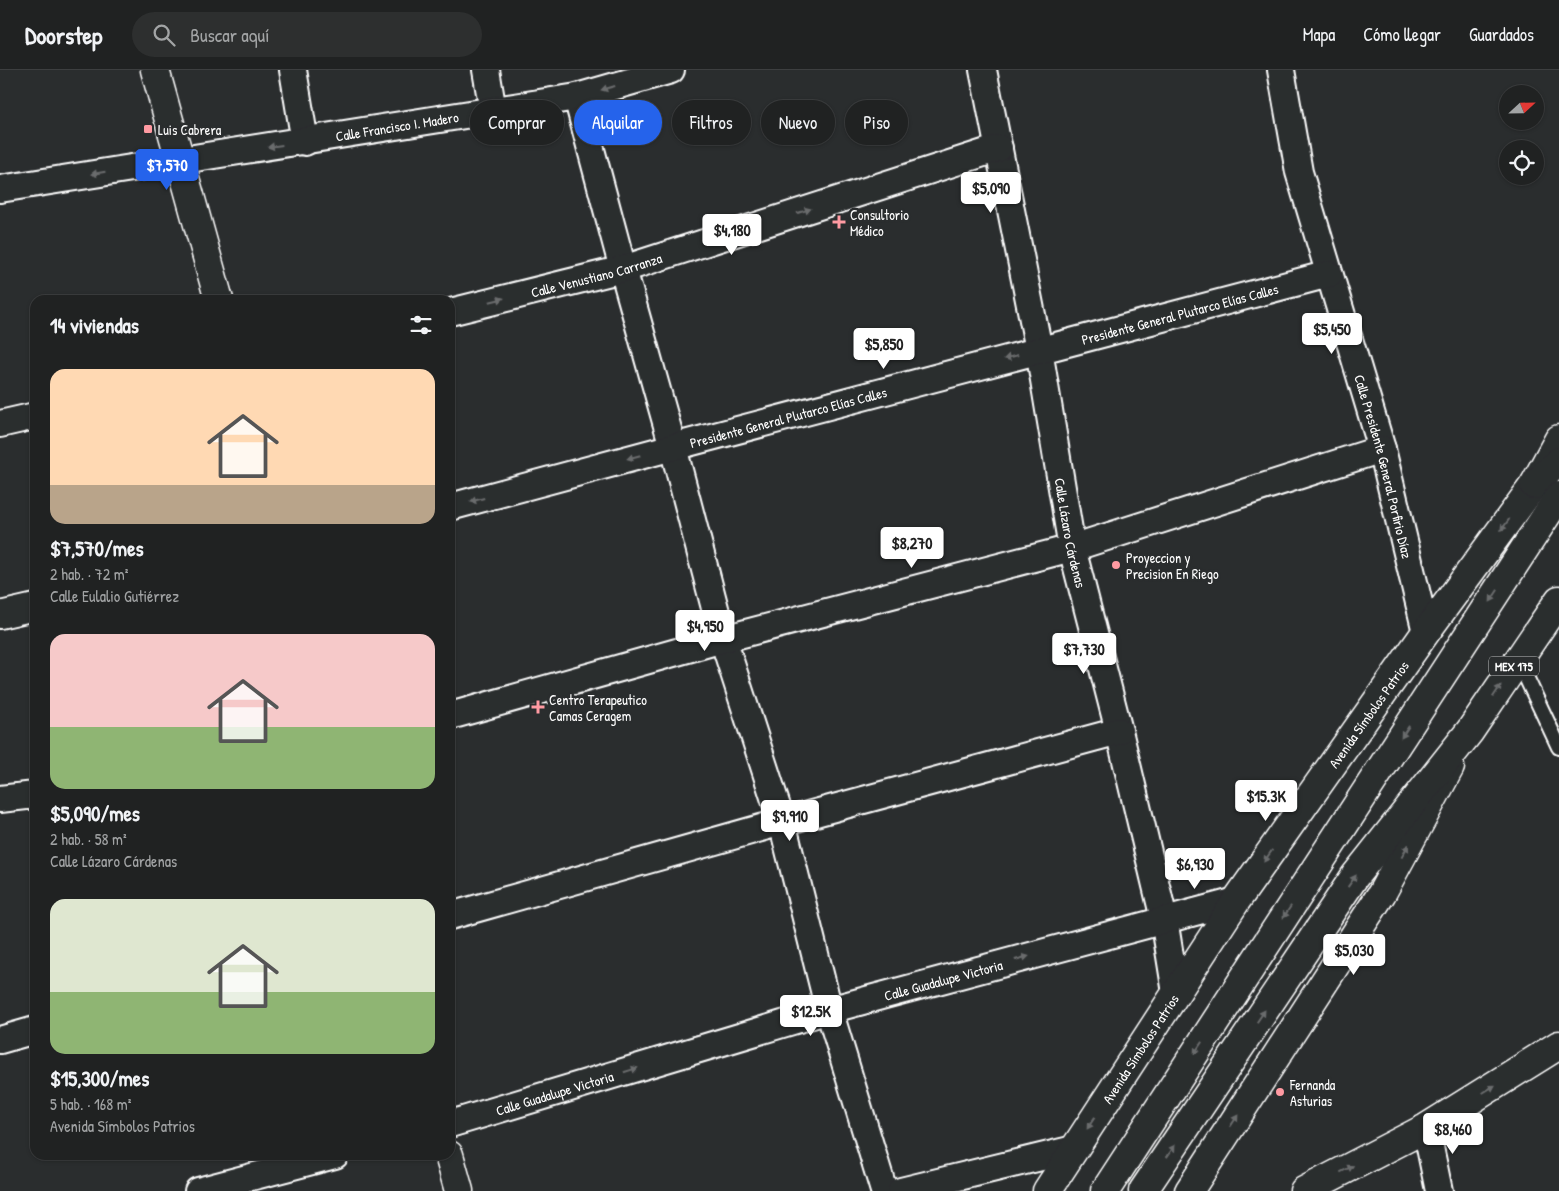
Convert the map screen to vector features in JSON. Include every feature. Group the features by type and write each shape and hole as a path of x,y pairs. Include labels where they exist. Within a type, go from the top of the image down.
{"street":[{"path":"155,70 218,295"},
{"path":"293,70 305,142"},
{"path":"486,70 491,100"},
{"name":"Calle Francisco I. Madero","path":"559,100 577,97 671,70"},
{"name":"Calle Lázaro Cárdenas","path":"983,70 1039,350 1072,548 1119,731 1164,919 1176,993"},
{"name":"Calle Presidente General Porfirio Díaz","path":"1281,70 1299,172 1382,449 1426,632"},
{"path":"577,97 673,447 723,639 782,822 830,1010 884,1191"},
{"name":"Calle Francisco I. Madero","path":"0,189 470,115"},
{"name":"Calle Venustiano Carranza","path":"455,311 623,269 999,148"},
{"name":"Presidente General Plutarco Elías Calles","path":"455,506 1329,274"},
{"path":"0,424 30,417"},
{"name":"Avenida Símbolos Patrios","path":"1047,1191 1236,901 1426,632 1534,485 1559,439"},
{"path":"455,715 723,639 1072,548 1382,449"},
{"path":"1534,485 1559,461"},
{"path":"1105,1191 1559,496"},
{"name":"MEX 175","path":"1143,1191 1355,876 1470,732 1559,600"},
{"path":"0,614 30,608"},
{"path":"455,915 782,822 1119,731"},
{"path":"1188,1191 1382,893 1470,732"},
{"path":"0,799 30,796"},
{"name":"Calle Guadalupe Victoria","path":"455,1122 830,1010 1236,901"},
{"path":"0,1040 30,1031"},
{"path":"1304,1191 1426,1128 1559,1045"},
{"path":"1426,1128 1439,1191"},
{"path":"901,1191 1074,1149"},
{"path":"198,1191 316,1160"},
{"path":"450,1160 458,1191"}],"lane":[{"path":"1518,660 1559,746"}],"place":[{"name":"Luis Cabrera","path":"148,129"},
{"name":"Consultorio Médico","path":"839,222"},
{"name":"Proyeccion y Precision En Riego","path":"1116,565"},
{"name":"Centro Terapeutico Camas Ceragem","path":"538,707"},
{"name":"Fernanda Asturias","path":"1280,1092"}]}
